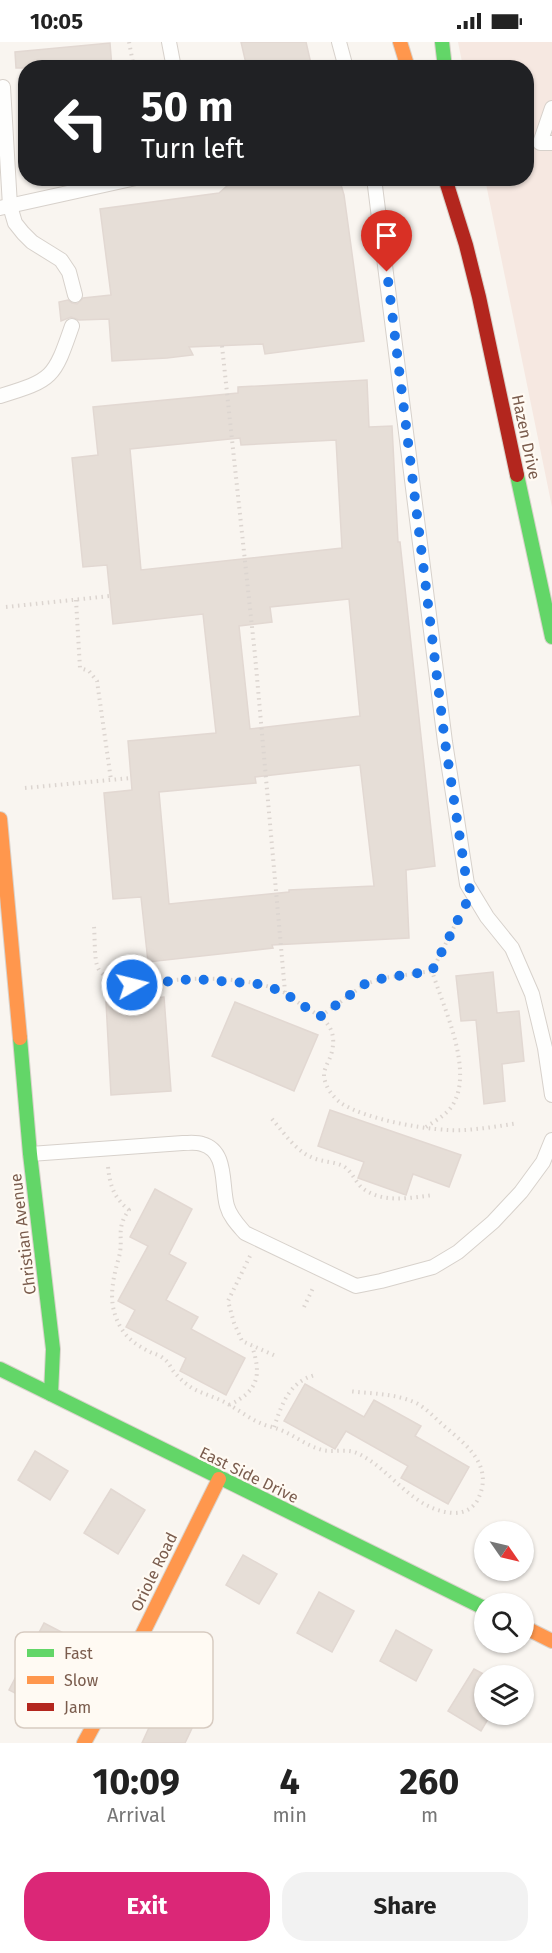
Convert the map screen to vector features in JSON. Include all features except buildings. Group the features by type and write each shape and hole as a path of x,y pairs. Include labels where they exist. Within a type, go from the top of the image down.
{"street":[{"path":"400,42 406,60"},
{"path":"442,42 444,60"},
{"name":"Hazen Drive","path":"448,186 466,245 552,637"},
{"name":"Hazen Drive","path":"460,186 466,245"},
{"name":"Christian Avenue","path":"0,819 30,1154 52,1340 51,1395"},
{"name":"East Side Drive","path":"0,1369 474,1603"},
{"name":"Oriole Road","path":"143,1632 219,1479"},
{"path":"534,1632 552,1641"},
{"name":"Oriole Road","path":"84,1743 92,1728"}],"lane":[{"path":"169,42 172,60"},
{"path":"339,42 344,60"},
{"path":"3,87 5,207 15,223 32,242 61,260 69,272 75,295"},
{"path":"552,108 540,143 552,143"},
{"path":"5,207 100,186"},
{"path":"375,186 445,742 467,884 487,917 512,948 532,994 552,1095"},
{"path":"0,396 32,387 49,377 59,363 72,326"},
{"path":"30,1154 202,1143 219,1155 227,1207 234,1221 245,1233 356,1286 433,1267 458,1252 493,1222 521,1192 543,1162 552,1140"}],"path":[{"path":"129,42 132,60"},
{"path":"222,346 255,655 285,992"},
{"path":"6,607 110,596"},
{"path":"76,600 80,668 90,671 97,681 111,780"},
{"path":"25,788 131,778"},
{"path":"426,1127 451,1107 458,1091 460,1070 457,1047 432,971 472,892"},
{"path":"94,927 97,967 106,977 118,983 132,985 193,979 258,984 285,992 295,1001 321,1016 333,1036 333,1051 324,1072 324,1080 331,1093 341,1103 387,1121 426,1127 462,1131 518,1123"},
{"path":"321,1016 365,984 384,978 432,971"},
{"path":"272,1119 302,1152 315,1159 343,1166 356,1182 380,1197 395,1199 433,1195"},
{"path":"110,1186 120,1203 129,1210 119,1232 120,1252 112,1282 111,1296 114,1312 129,1339 164,1358 175,1374 193,1388 246,1416 320,1450 356,1452 368,1459 405,1491 440,1510 455,1513 466,1511 475,1505 483,1482 481,1468 475,1456 465,1445 417,1404 387,1394 349,1391"},
{"path":"239,1279 228,1301 242,1341 278,1357"},
{"path":"229,1405 247,1394 254,1384 258,1363 252,1345"},
{"path":"274,1428 287,1395 303,1378 315,1375"}],"shaded area":[{"path":"458,42 552,42 552,507 486,186 534,186 534,60 462,60"}],"traffic: fast":[{"path":"442,42 444,60"},
{"path":"517,475 552,637"},
{"path":"20,1038 30,1154 53,1349 51,1394"},
{"path":"0,1369 474,1603"}],"traffic: slow":[{"path":"400,42 406,60"},
{"path":"0,819 20,1038"},
{"path":"143,1632 219,1479"},
{"path":"534,1632 552,1641"},
{"path":"84,1743 92,1728"}],"traffic: jam":[{"path":"448,186 479,297 517,475"}],"route":[{"path":"132,985 193,979 258,984 285,992 295,1001 321,1016 365,984 384,978 432,971 472,892 467,884 445,742 387,272"}]}
